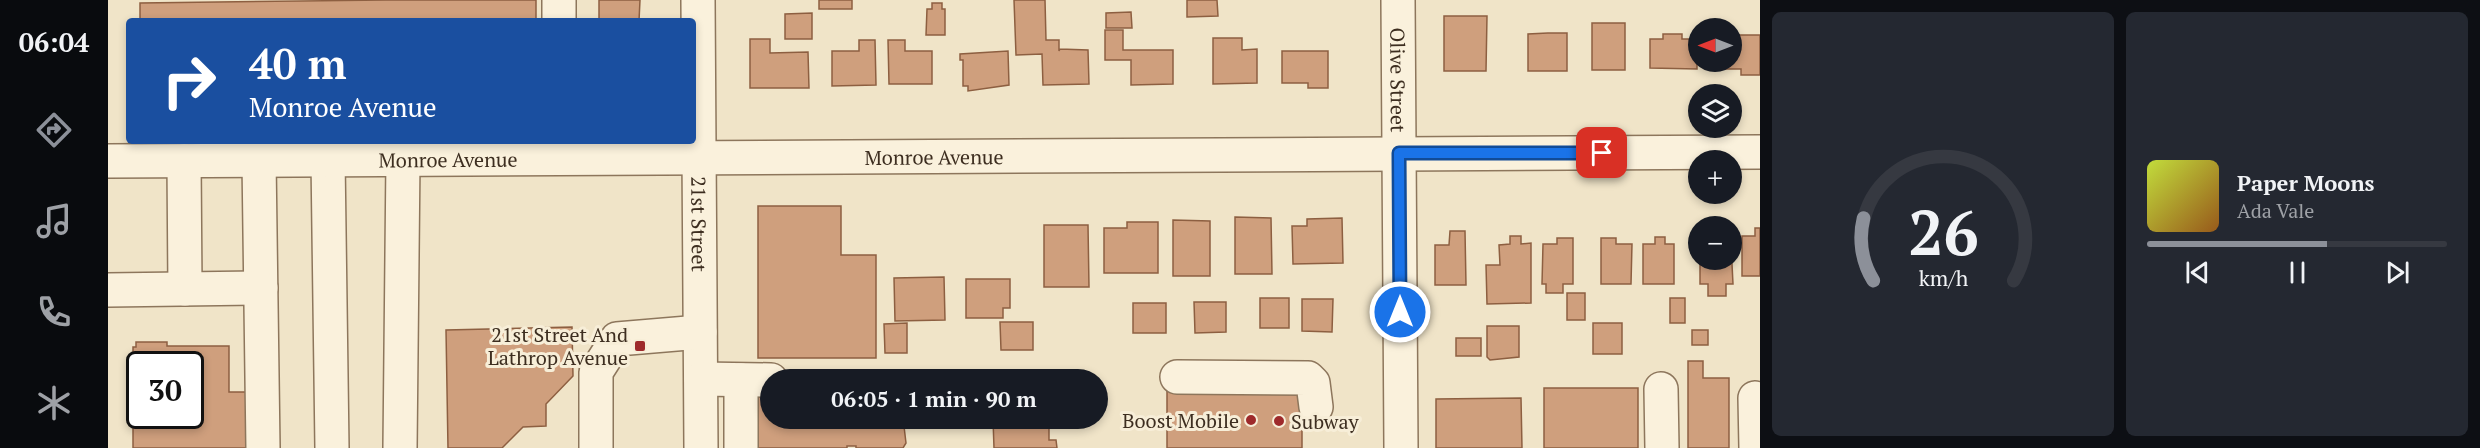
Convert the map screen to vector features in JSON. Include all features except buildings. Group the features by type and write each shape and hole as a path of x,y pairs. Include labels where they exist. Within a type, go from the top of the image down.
{"street":[{"path":"559,0 559,18"},
{"name":"21st Street","path":"698,0 701,448"},
{"name":"Olive Street","path":"1398,0 1401,448"},
{"name":"Monroe Avenue","path":"108,161 403,159 567,149 699,157 1760,152"},
{"path":"328,159 332,448"},
{"path":"400,448 403,159"},
{"path":"184,160 185,289"},
{"path":"259,160 263,448"},
{"path":"108,290 261,288"},
{"path":"596,448 596,372 617,339 700,332"},
{"path":"1177,377 1308,378 1313,383 1316,407"},
{"path":"701,379 756,380 741,448"},
{"path":"1660,390 1662,448"},
{"path":"1755,398 1756,448"}],"place":[{"name":"21st Street And Lathrop Avenue","path":"640,346"},
{"name":"Boost Mobile","path":"1251,420"},
{"name":"Subway","path":"1279,421"}],"route":[{"path":"1400,312 1399,153 1602,153"}]}
